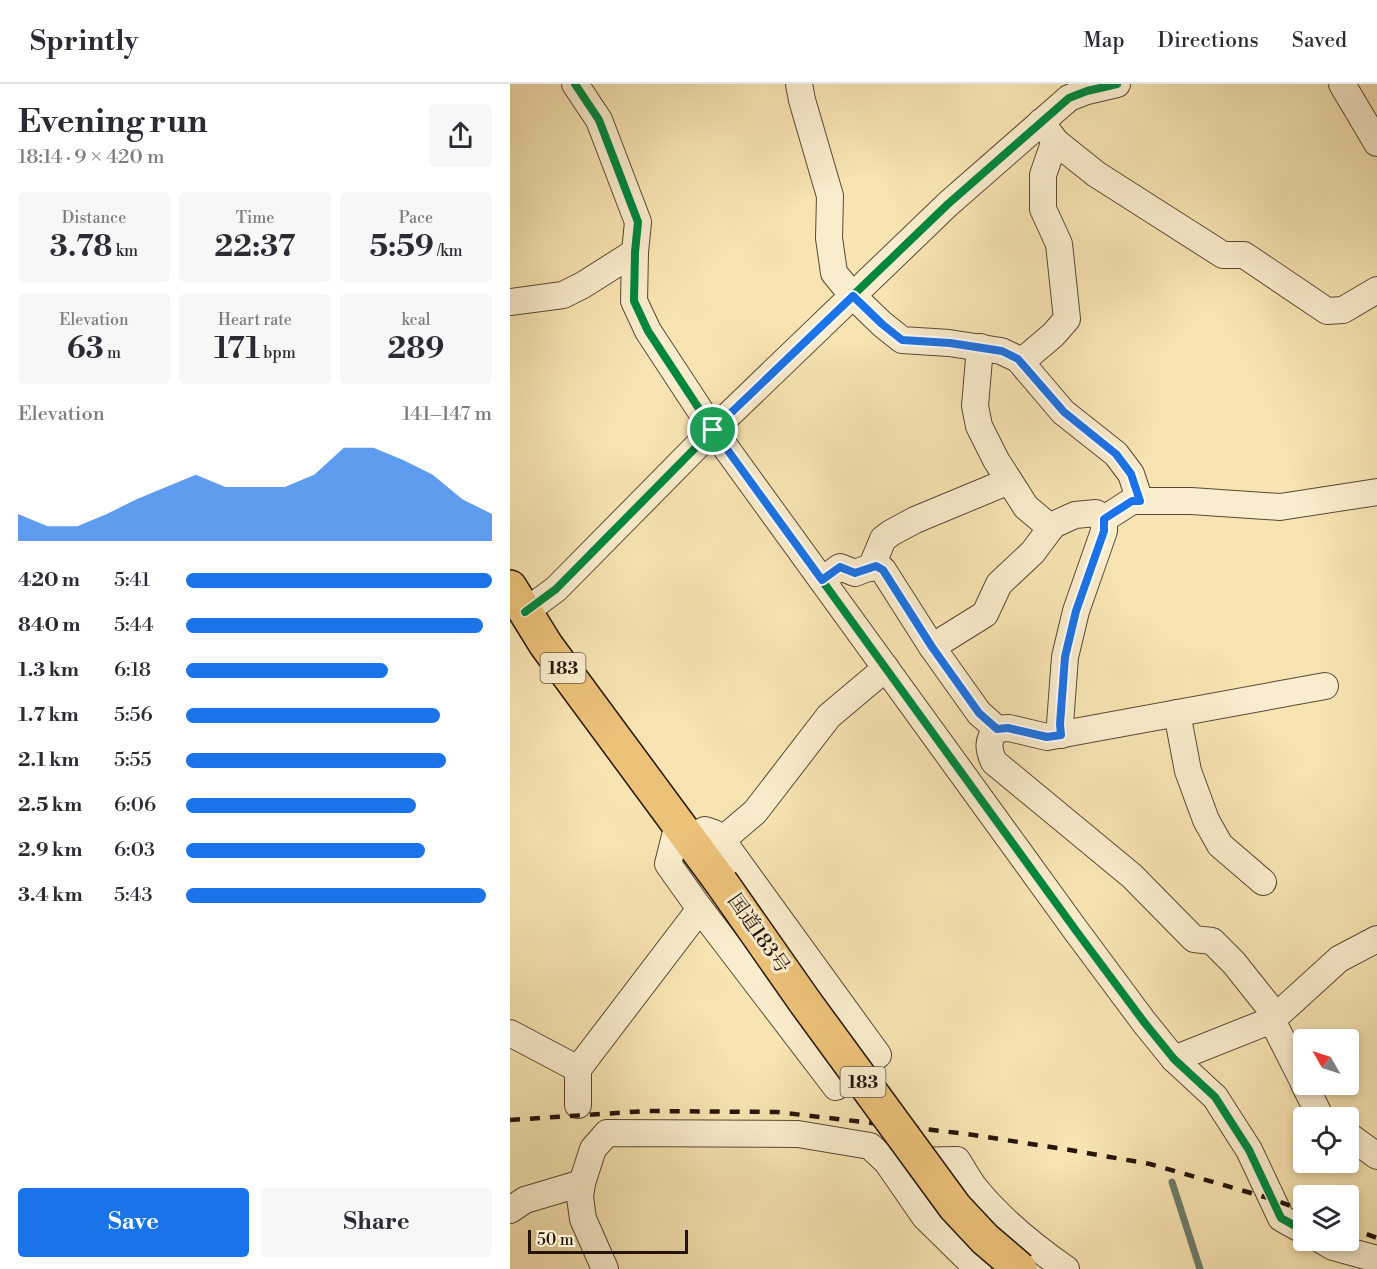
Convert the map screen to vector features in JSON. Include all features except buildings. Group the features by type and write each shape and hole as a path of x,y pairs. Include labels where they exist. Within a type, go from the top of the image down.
{"highway":[{"name":"国道183号","path":"517,599 546,645 721,882 955,1208 985,1239 1020,1269"}],"street":[{"path":"574,84 599,120 638,222 634,301 648,331 713,430 1077,932 1174,1059 1215,1097 1248,1150 1281,1218 1293,1225"},
{"path":"800,84 802,100 830,196 829,238 834,273 853,296 902,340 980,347 1002,351 1018,359 1064,412 1116,454 1131,474 1140,501"},
{"path":"517,599 556,589 713,430 948,204 1049,132 1068,91 1087,91 1117,84"},
{"path":"1342,84 1377,143"},
{"path":"1049,132 1096,174 1223,255 1244,255 1327,311 1343,310 1377,290"},
{"path":"1021,362 1067,319 1059,244 1043,208 1043,175 1053,146 1049,132"},
{"path":"510,302 563,295 635,252"},
{"path":"980,347 975,406 979,426 996,460 1026,507 1051,528"},
{"path":"871,568 883,539 891,533 915,520 1009,481"},
{"path":"1104,519 1132,501 1191,501 1280,507 1377,492"},
{"path":"932,647 985,614 999,584 1033,552 1053,525 1075,515 1096,513 1104,519"},
{"path":"1061,735 1065,657 1076,611 1104,531 1104,519"},
{"path":"822,580 840,567 855,573 876,566 883,570 932,647 979,713 997,729"},
{"path":"722,840 755,812 829,716 886,668"},
{"path":"1293,1062 1272,1020 1269,1008 1234,963 1212,941 1194,939 1132,876 994,762 988,751 991,735 997,729 1008,728 1047,737 1325,686"},
{"path":"1177,713 1188,771 1206,820 1220,845 1263,882"},
{"path":"683,830 705,830 714,833 722,840 878,1055 836,1087 668,864 683,830"},
{"path":"578,1105 578,1069 700,909"},
{"path":"1174,1059 1272,1020 1339,959 1377,939"},
{"path":"510,1033 578,1069"},
{"path":"605,1269 583,1219 580,1197 590,1143 608,1133 798,1134 870,1146 886,1162 925,1217 978,1269"},
{"path":"1359,1144 1377,1156"},
{"path":"886,1162 957,1160 974,1187 998,1214 1066,1269"},
{"path":"510,1210 525,1200 582,1183"},
{"path":"1331,1252 1377,1259"}],"waterway":[{"path":"1172,1182 1200,1269"}],"railway":[{"path":"510,1120 646,1111 777,1112 967,1134 1150,1164 1293,1207"},
{"path":"1359,1231 1377,1238"}],"cycle path":[{"path":"575,84 599,120 638,222 634,301 648,331 713,430 1077,932 1174,1059 1215,1097 1249,1150 1281,1218 1293,1225"},
{"path":"525,612 556,589 713,430 948,204 1069,98 1117,84"}],"route":[{"path":"853,296 902,340 950,343 1002,351 1018,359 1064,412 1116,454 1131,474 1140,501 1132,501 1104,519 1104,531 1076,611 1065,657 1061,735 1047,737 1008,728 997,729 979,713 932,647 883,570 876,566 855,573 840,567 822,580 713,430 853,296"}]}
